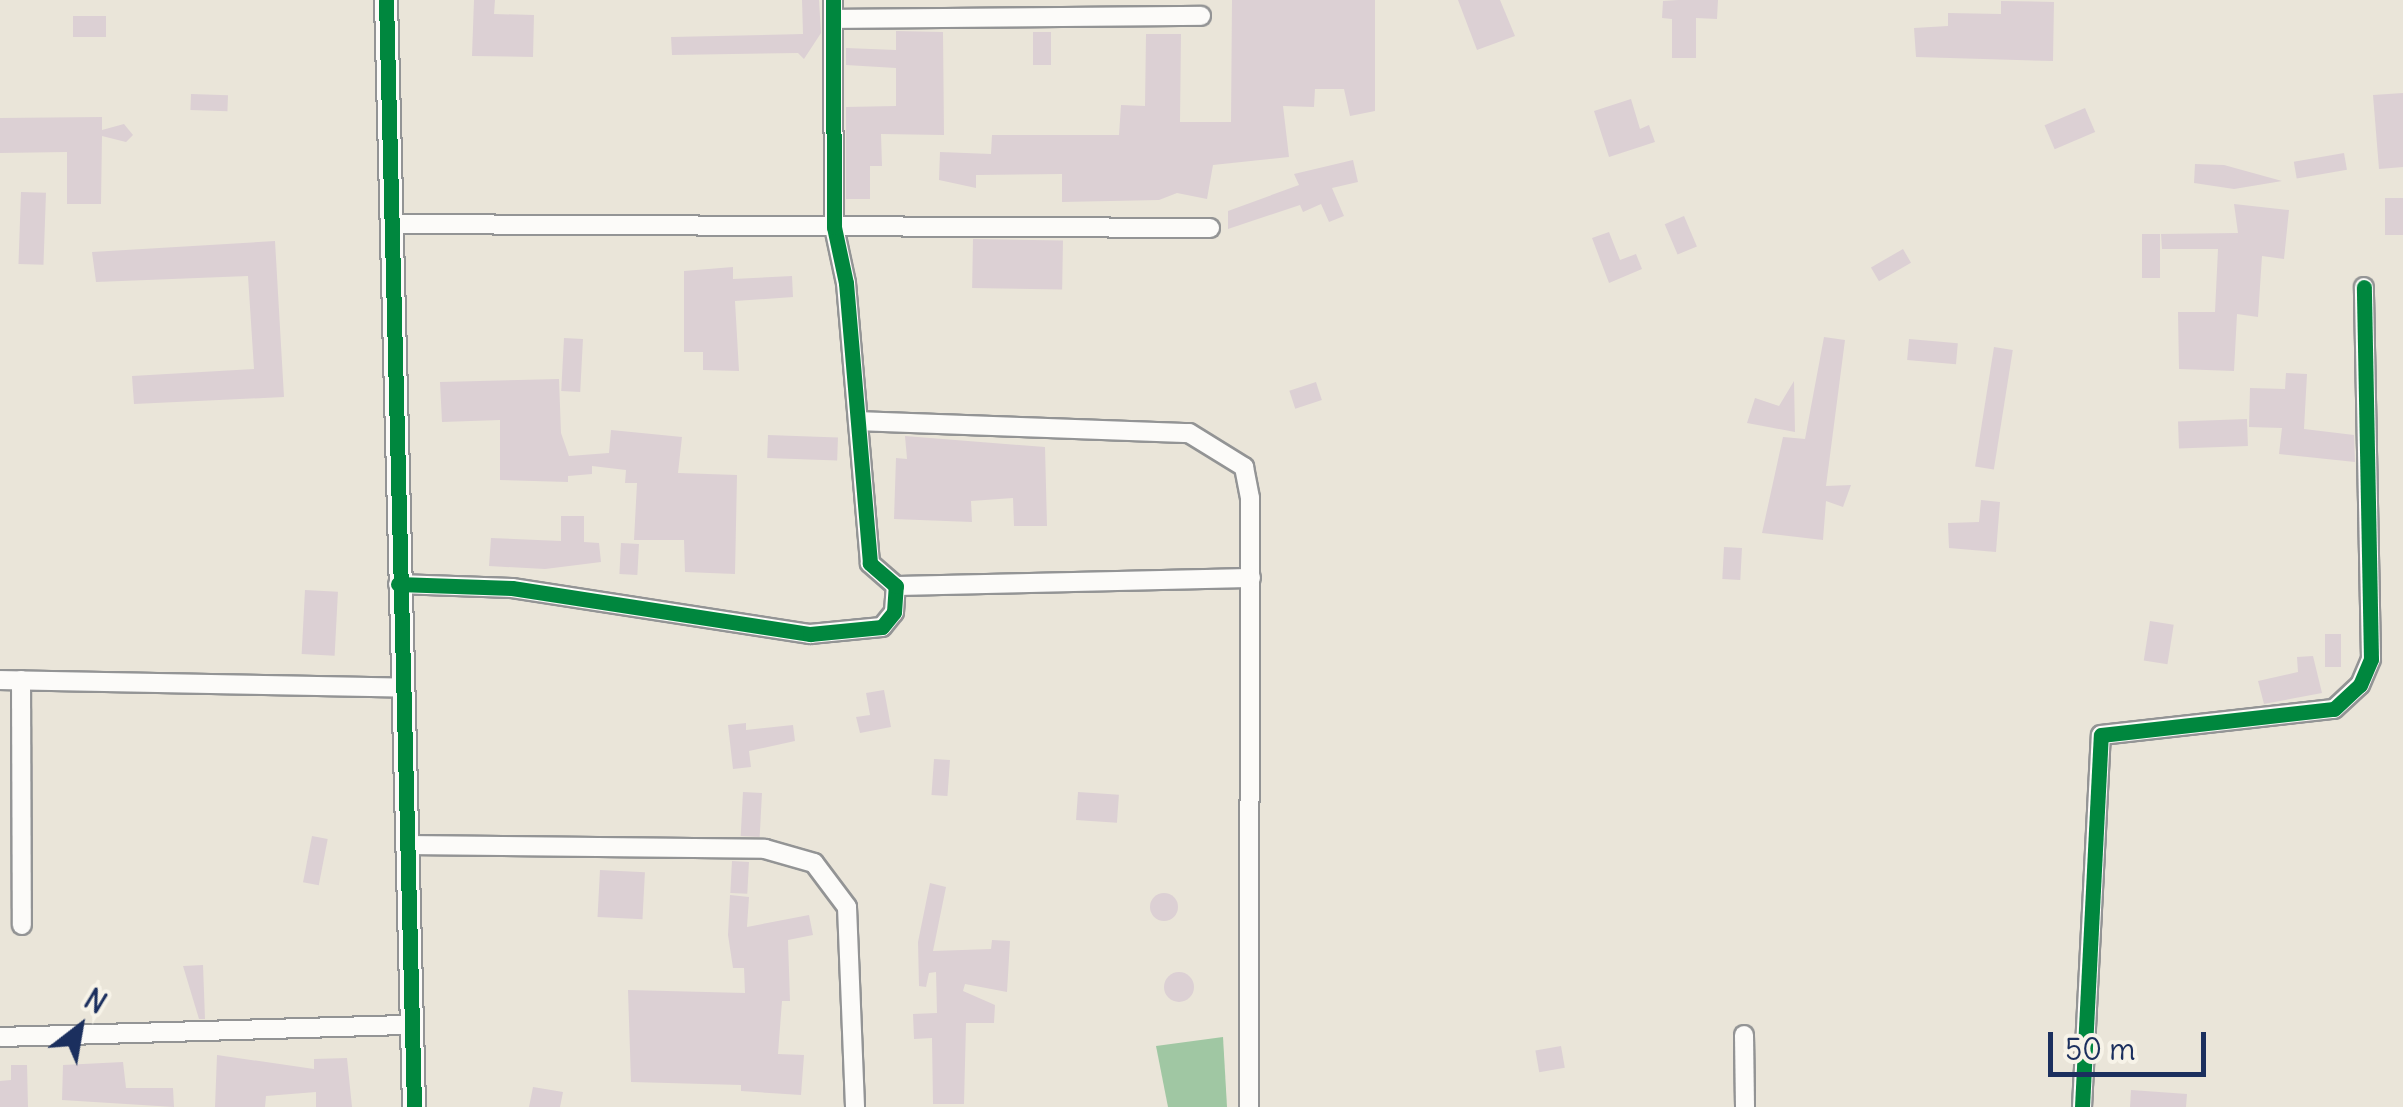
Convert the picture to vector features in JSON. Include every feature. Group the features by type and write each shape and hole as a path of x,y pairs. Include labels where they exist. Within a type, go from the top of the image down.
{"street":[{"path":"386,0 414,1107"},
{"path":"1201,16 834,10 834,226 846,283 870,563 896,586 1251,578"},
{"path":"391,224 1210,228"},
{"path":"2082,1107 2102,735 2334,710 2360,685 2371,659 2364,287"},
{"path":"858,421 1189,433 1244,468 1251,578 1249,1107"},
{"path":"398,584 512,588 810,634 882,627 894,612 896,586"},
{"path":"0,680 401,688"},
{"path":"21,680 22,925"},
{"path":"406,845 765,849 814,864 847,907 855,1107"},
{"path":"0,1037 413,1025"},
{"path":"1744,1035 1745,1107"}],"green space":[{"path":"1223,1037 1227,1107 1168,1107 1156,1046"}],"building":[{"path":"474,0 495,0 494,14 534,15 533,57 472,56"},
{"path":"802,0 819,0 821,33 804,59 798,53 672,55 671,37 803,34"},
{"path":"1232,0 1375,0 1375,111 1350,116 1344,89 1315,89 1314,107 1283,106 1289,157 1213,165 1207,199 1177,193 1159,200 1062,202 1062,174 976,175 976,188 939,180 940,152 991,154 992,135 1119,135 1121,105 1145,106 1146,34 1181,34 1180,122 1231,122"},
{"path":"1458,0 1500,0 1515,36 1477,50"},
{"path":"1718,0 1717,19 1696,18 1696,58 1672,58 1672,19 1662,18 1663,1"},
{"path":"2001,1 2054,2 2053,61 1916,57 1914,28 1948,26 1948,13 2001,14"},
{"path":"73,16 106,16 106,37 73,37"},
{"path":"896,31 943,32 944,135 881,134 882,166 870,166 870,199 846,199 846,107 896,106 896,68 846,65 846,48 896,50"},
{"path":"1033,32 1051,32 1051,65 1033,65"},
{"path":"2403,93 2403,167 2379,169 2373,95"},
{"path":"191,94 228,95 227,111 190,110"},
{"path":"1631,99 1640,129 1649,125 1655,142 1609,157 1594,111"},
{"path":"2085,108 2095,132 2055,149 2044,125"},
{"path":"102,117 102,130 124,124 133,135 126,142 102,136 101,204 67,204 67,152 0,153 0,118"},
{"path":"2344,153 2347,170 2297,179 2294,162"},
{"path":"1353,160 1358,182 1332,188 1344,216 1329,222 1321,204 1303,212 1300,205 1228,229 1228,211 1299,185 1294,174"},
{"path":"2195,164 2224,165 2282,181 2234,189 2194,183"},
{"path":"21,192 46,193 43,265 18,264"},
{"path":"2385,198 2403,198 2403,235 2385,235"},
{"path":"2234,204 2289,210 2284,259 2262,256 2258,317 2237,314 2234,371 2179,369 2178,312 2215,312 2218,249 2162,249 2161,234 2238,233"},
{"path":"1684,216 1697,246 1678,255 1665,224"},
{"path":"1609,232 1620,260 1636,254 1642,269 1609,283 1592,238"},
{"path":"2142,234 2160,234 2160,278 2142,278"},
{"path":"973,239 1063,241 1062,290 972,288"},
{"path":"275,241 284,397 134,404 132,376 254,369 248,276 96,282 92,252"},
{"path":"1903,249 1911,263 1879,281 1871,268"},
{"path":"733,267 733,279 792,276 793,297 735,301 739,371 703,370 703,352 684,352 684,271"},
{"path":"1824,337 1845,340 1826,486 1851,485 1843,507 1826,501 1823,540 1762,533 1783,437 1805,439"},
{"path":"564,338 583,339 580,392 561,391"},
{"path":"1909,339 1958,343 1956,364 1907,360"},
{"path":"1994,347 2013,350 1994,469 1975,467"},
{"path":"2286,373 2307,374 2304,429 2354,435 2355,462 2279,454 2282,428 2249,427 2250,388 2285,389"},
{"path":"559,379 561,433 569,456 609,453 611,430 682,437 678,473 737,475 735,574 685,572 684,540 634,540 637,483 625,483 626,470 592,466 592,474 568,476 568,482 500,480 500,420 442,422 440,382"},
{"path":"1794,381 1795,432 1747,423 1755,398 1779,406"},
{"path":"1316,382 1322,400 1295,409 1289,391"},
{"path":"2247,419 2248,446 2179,448 2178,421"},
{"path":"768,435 838,437 837,460 767,458"},
{"path":"905,436 1045,447 1047,526 1014,526 1013,498 971,501 972,522 894,519 896,458 907,459"},
{"path":"1981,500 2000,502 1996,552 1949,548 1948,523 1979,522"},
{"path":"561,516 584,516 584,542 599,543 601,562 545,569 489,566 491,538 561,541"},
{"path":"621,543 639,544 637,575 619,574"},
{"path":"1724,547 1742,548 1740,580 1722,579"},
{"path":"305,590 338,592 335,656 302,654"},
{"path":"2150,621 2174,625 2167,664 2144,661"},
{"path":"2325,634 2341,634 2341,667 2325,667"},
{"path":"2313,656 2322,693 2264,704 2258,681 2298,672 2297,657"},
{"path":"884,690 891,727 860,733 856,717 870,715 866,693"},
{"path":"746,723 746,730 793,725 795,741 749,751 751,767 733,769 728,725"},
{"path":"934,759 950,760 947,796 931,795"},
{"path":"743,792 762,793 760,837 741,836"},
{"path":"1078,792 1119,795 1117,823 1076,820"},
{"path":"312,836 328,839 319,885 303,882"},
{"path":"732,861 749,862 747,894 730,893"},
{"path":"600,870 645,872 642,919 598,917"},
{"path":"930,883 946,887 933,951 991,949 992,940 1010,941 1007,992 965,984 963,991 995,1005 994,1023 966,1023 964,1104 933,1104 932,1038 914,1039 913,1014 937,1013 936,972 929,973 926,987 919,986 918,942"},
{"path":"1164,893 1174,897 1178,907 1174,917 1164,921 1154,917 1150,907 1154,897"},
{"path":"730,895 749,897 747,927 809,915 813,935 788,940 790,1001 782,1001 778,1054 804,1055 801,1095 741,1091 741,1085 631,1082 628,990 745,993 744,968 733,968 728,935"},
{"path":"203,965 205,1019 199,1019 183,966"},
{"path":"1179,972 1193,981 1194,987 1185,1001 1179,1002 1165,993 1164,987 1173,973"},
{"path":"1561,1046 1565,1068 1539,1072 1535,1051"},
{"path":"217,1055 314,1069 314,1059 347,1058 352,1107 316,1107 316,1092 266,1096 265,1107 215,1107"},
{"path":"123,1062 126,1088 173,1088 174,1107 62,1100 63,1065"},
{"path":"11,1065 27,1065 28,1107 0,1107 0,1081 11,1080"},
{"path":"533,1087 563,1092 560,1107 529,1107"},
{"path":"2131,1090 2187,1094 2186,1107 2130,1107"}],"cycle path":[{"path":"386,0 414,1107"},
{"path":"398,584 512,588 810,634 882,627 894,612 896,586 870,563 846,283 834,227 833,0"},
{"path":"2082,1107 2101,735 2334,709 2360,685 2371,659 2364,287"}]}
